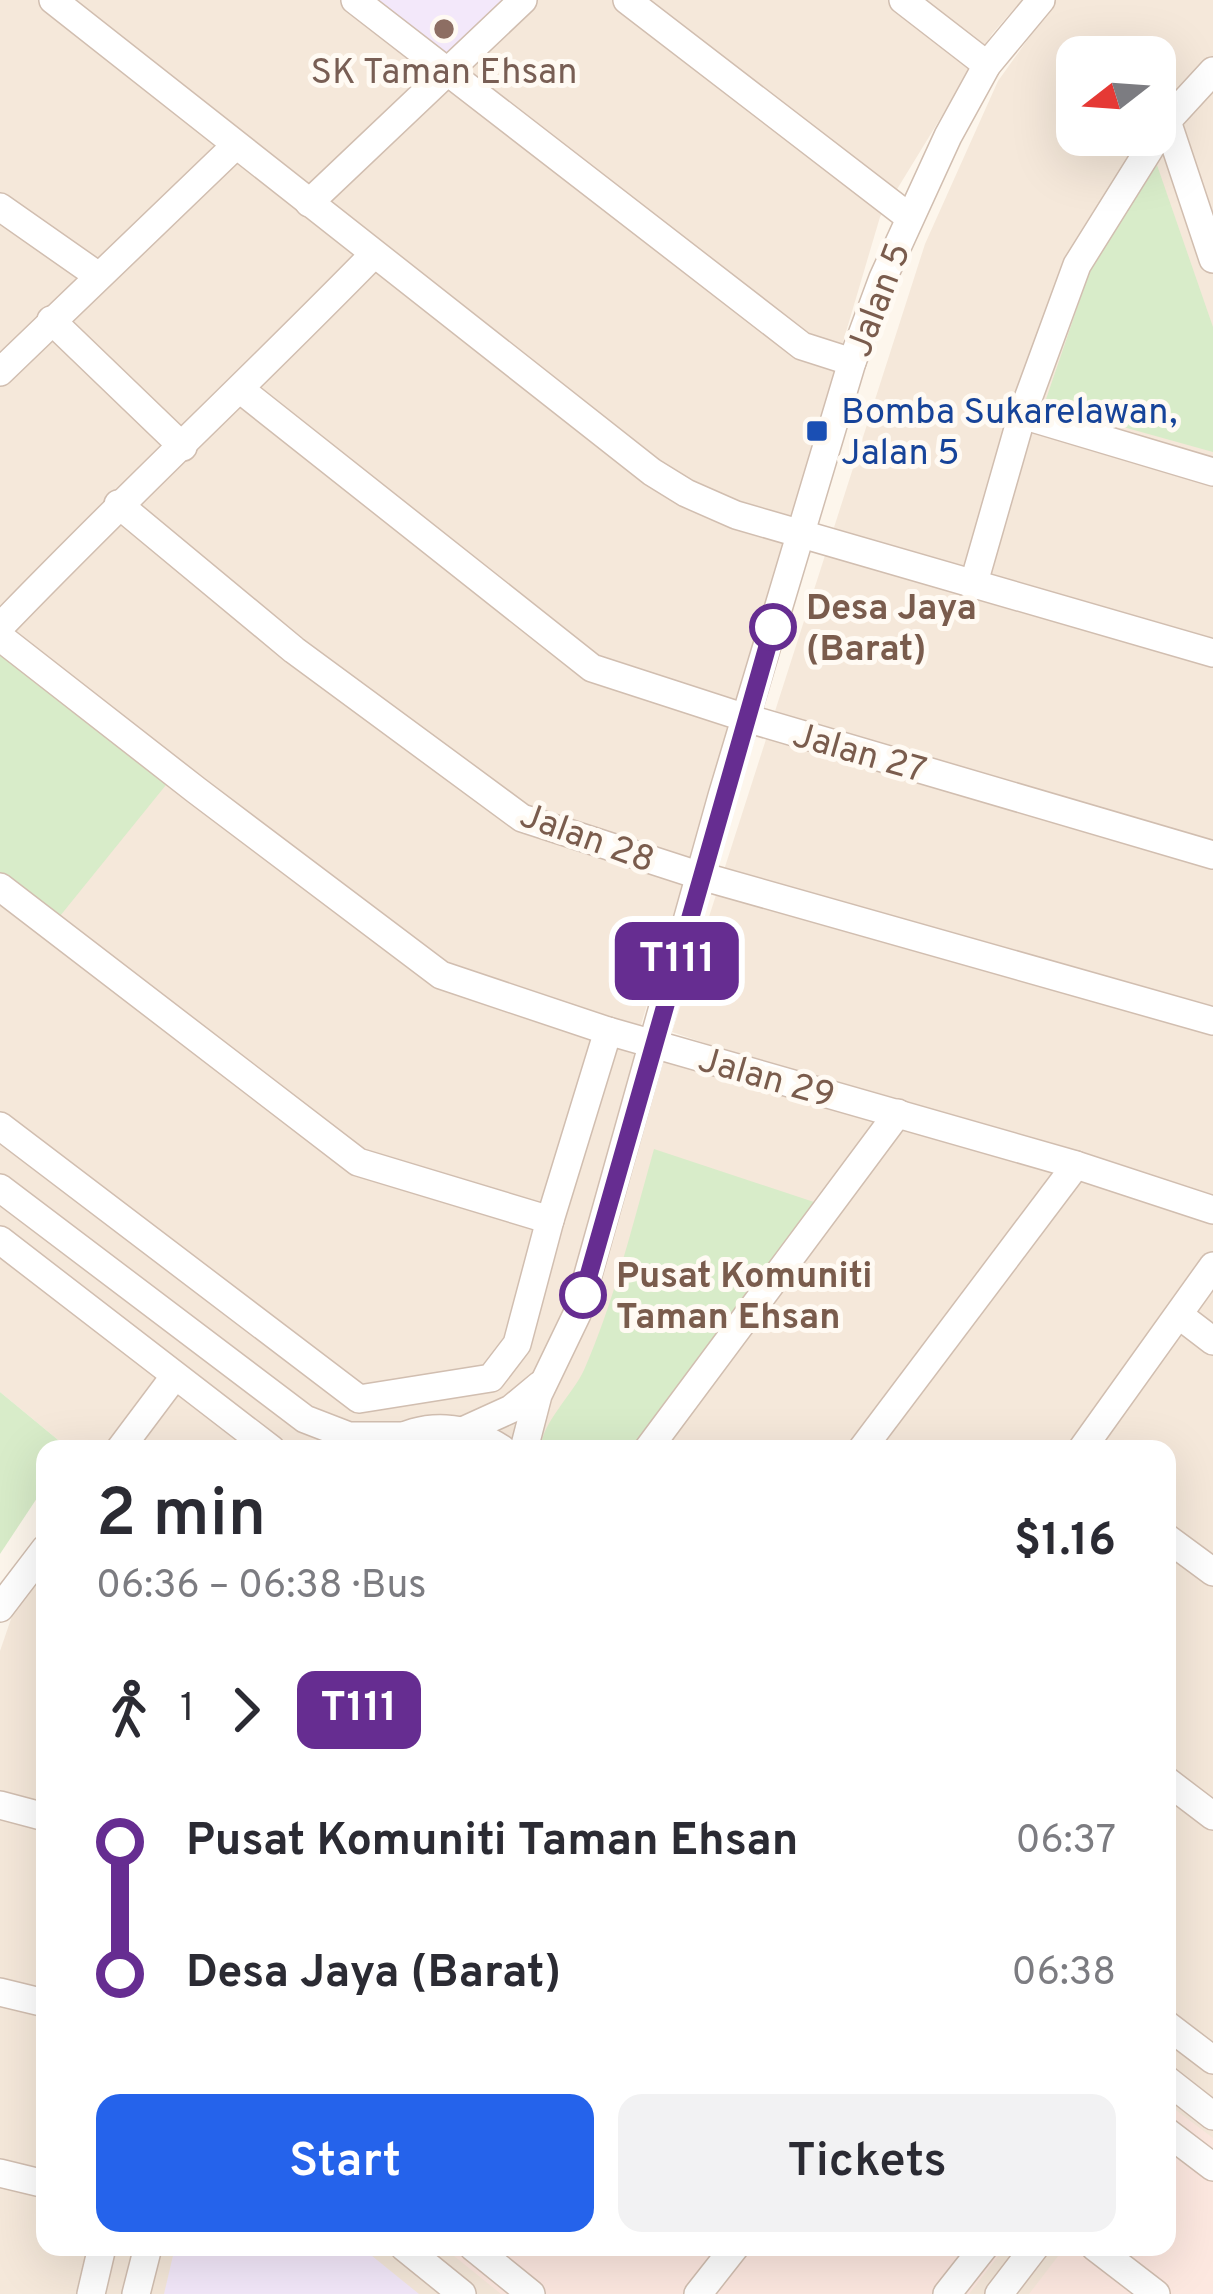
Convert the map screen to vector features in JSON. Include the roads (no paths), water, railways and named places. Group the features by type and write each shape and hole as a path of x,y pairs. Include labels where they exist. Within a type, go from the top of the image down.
{"street":[{"path":"355,0 802,346 852,362"},
{"path":"309,203 523,0"},
{"path":"627,0 909,218"},
{"path":"903,0 987,64"},
{"name":"Jalan 5","path":"525,1440 543,1382 577,1314 852,362 909,218 987,64 1041,0"},
{"path":"72,5 235,146 670,484 736,515 1213,653"},
{"path":"1176,111 1213,71"},
{"path":"0,372 235,146"},
{"path":"1176,148 1213,259"},
{"path":"973,586 1022,415 1077,265 1145,156"},
{"path":"0,207 97,275"},
{"path":"0,627 118,504 183,447 374,254"},
{"path":"52,320 183,447"},
{"name":"Jalan 27","path":"241,390 592,668 1213,855"},
{"path":"1022,415 1213,472"},
{"name":"Jalan 28","path":"118,504 294,650 522,818 701,876 1213,1021"},
{"name":"Jalan 29","path":"0,637 441,974 608,1031 1076,1165 1213,1210"},
{"path":"0,887 358,1162 550,1220"},
{"path":"0,1126 359,1399 491,1378 517,1344 608,1031"},
{"path":"655,1440 898,1113"},
{"path":"869,1440 1076,1165"},
{"path":"3,1198 305,1418 349,1436 378,1440"},
{"path":"0,1240 259,1440"},
{"path":"1089,1440 1213,1266"},
{"path":"1179,1315 1213,1341"},
{"path":"127,1440 174,1377"},
{"name":"Jalan 5","path":"467,1430 511,1409 543,1382"},
{"path":"305,1418 321,1440"},
{"path":"397,1440 423,1430 467,1430 485,1440"},
{"path":"1176,1545 1213,1572"},
{"path":"0,1608 36,1561"},
{"path":"1176,1788 1213,1816"},
{"path":"0,1805 36,1815"},
{"path":"0,1992 36,2001"},
{"path":"1176,2032 1213,2060"},
{"path":"1176,2087 1213,2116"},
{"path":"1176,2139 1213,2167"},
{"path":"0,2174 36,2182"},
{"path":"91,2294 100,2256"},
{"path":"136,2294 146,2256"},
{"path":"415,2256 462,2294"},
{"path":"484,2256 531,2294"},
{"path":"698,2294 729,2256"},
{"path":"947,2294 976,2256"},
{"path":"999,2294 1028,2256"},
{"path":"1107,2256 1156,2294"}],"place":[{"name":"SK Taman Ehsan","path":"444,29"},
{"name":"Bomba Sukarelawan, Jalan 5","path":"817,431"},
{"name":"Desa Jaya (Barat)","path":"773,627"},
{"name":"Pusat Komuniti Taman Ehsan","path":"583,1295"}]}
